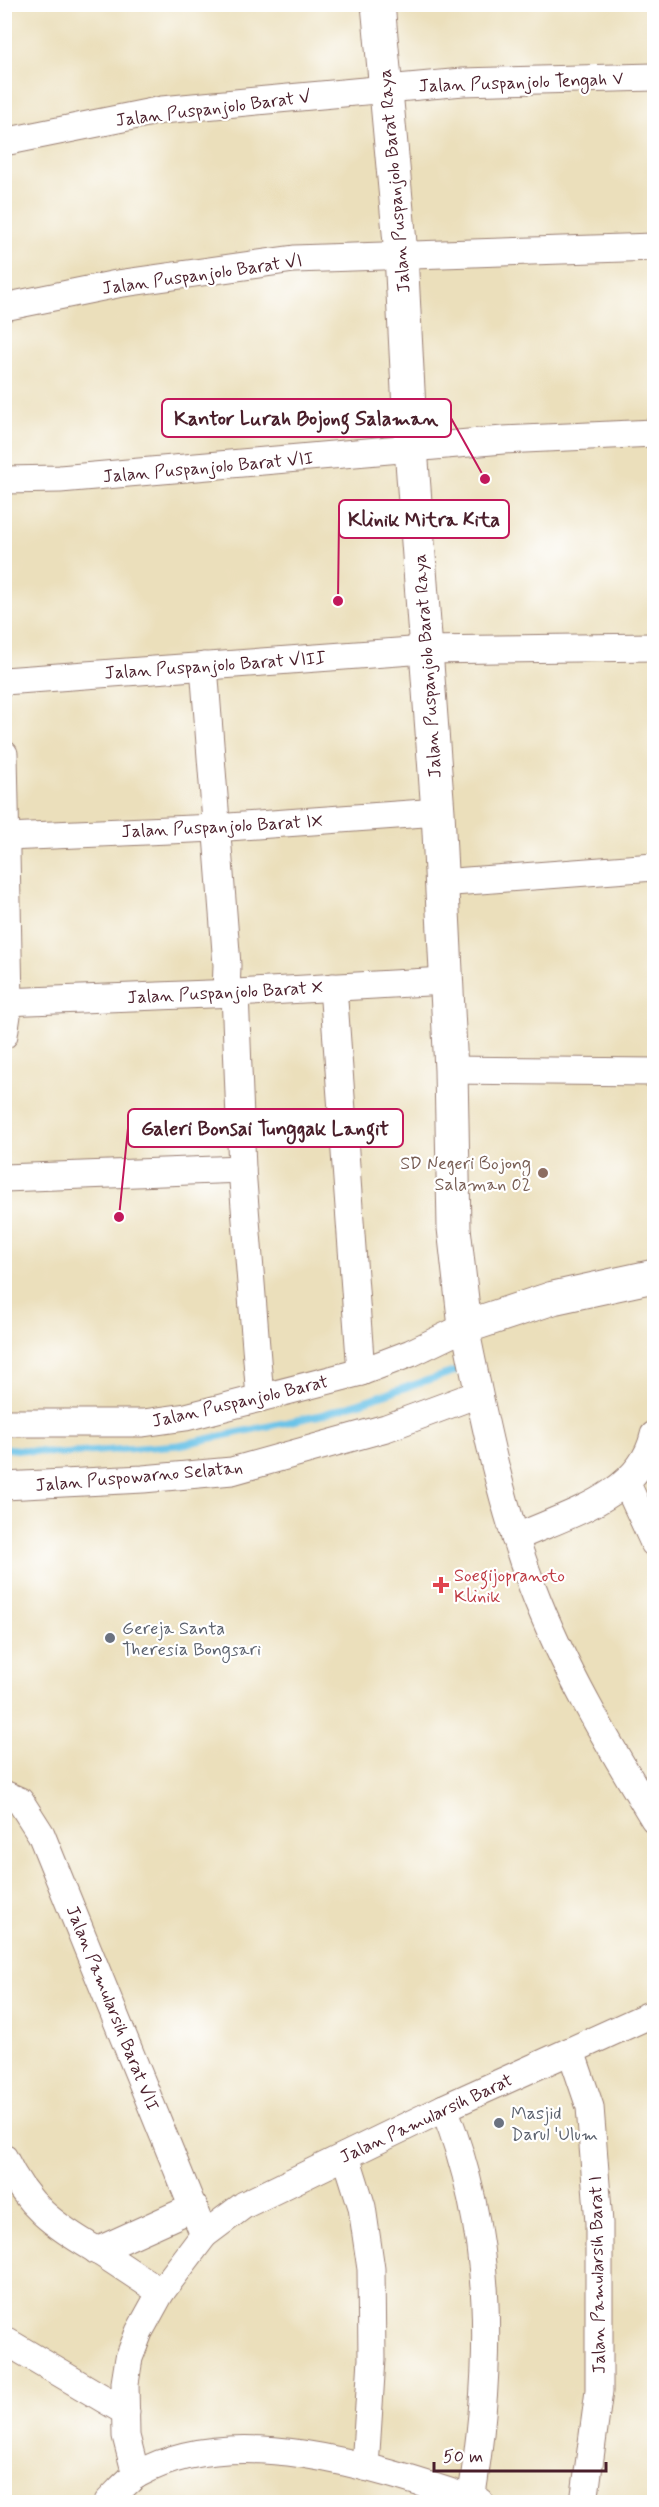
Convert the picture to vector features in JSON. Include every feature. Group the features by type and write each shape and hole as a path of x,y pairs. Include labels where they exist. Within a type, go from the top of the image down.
{"street":[{"name":"Jalan Puspanjolo Barat Raya","path":"378,4 401,254 411,448 438,812 451,1070 454,1228 465,1327"},
{"name":"Jalan Puspanjolo Tengah V","path":"387,88 463,82 654,77"},
{"name":"Jalan Puspanjolo Barat V","path":"4,142 162,110 387,88"},
{"name":"Jalan Puspanjolo Barat VI","path":"4,307 117,285 294,259 654,246"},
{"name":"Jalan Puspanjolo Barat VII","path":"4,480 60,479 503,440 654,434"},
{"name":"Jalan Puspanjolo Barat VIII","path":"4,681 426,650 654,647"},
{"path":"204,666 215,828 231,994 260,1398"},
{"path":"4,754 7,837 7,1002 4,1035"},
{"name":"Jalan Puspanjolo Barat IX","path":"7,837 215,828 438,812"},
{"path":"440,883 654,867"},
{"name":"Jalan Puspanjolo Barat X","path":"7,1002 231,994 445,981"},
{"path":"333,987 360,1372"},
{"path":"451,1070 654,1072"},
{"path":"4,1178 242,1169"},
{"path":"654,1276 553,1298 465,1327 496,1473 532,1588 581,1691 654,1819"},
{"name":"Jalan Puspanjolo Barat","path":"4,1423 143,1423 186,1417 360,1372 411,1353 465,1327"},
{"name":"Jalan Puspowarno Selatan","path":"4,1486 143,1479 232,1471 386,1428 478,1394"},
{"path":"515,1538 589,1506 626,1482 644,1465 654,1436"},
{"path":"626,1482 654,1543"},
{"name":"Jalan Pamularsih Barat VII","path":"4,1794 20,1801 41,1834 204,2235"},
{"name":"Jalan Pamularsih Barat","path":"136,2475 126,2436 125,2383 129,2358 139,2332 161,2292 204,2235 244,2205 444,2108 654,2013"},
{"name":"Jalan Pamularsih Barat I","path":"571,2051 590,2106 599,2223 599,2391 584,2502"},
{"path":"108,2502 136,2475 193,2453 234,2449 309,2456 365,2467 476,2501 485,2396 483,2256 465,2166 444,2108"},
{"path":"346,2156 362,2206 371,2269 372,2371 365,2467"},
{"path":"4,2158 14,2178 41,2213 75,2240 97,2251 161,2292"},
{"path":"97,2251 194,2206"},
{"path":"4,2340 126,2412"}],"waterway":[{"path":"4,1448 61,1454 179,1445 321,1415 456,1371"}],"place":[{"name":"Kantor Lurah Bojong Salaman","path":"485,479"},
{"name":"Klinik Mitra Kita","path":"338,601"},
{"name":"SD Negeri Bojong Salaman 02","path":"543,1173"},
{"name":"Galeri Bonsai Tunggak Langit","path":"119,1217"},
{"name":"Soegijopranoto Klinik","path":"441,1585"},
{"name":"Gereja Santa Theresia Bongsari","path":"110,1638"},
{"name":"Masjid Darul 'Ulum","path":"499,2123"}]}
